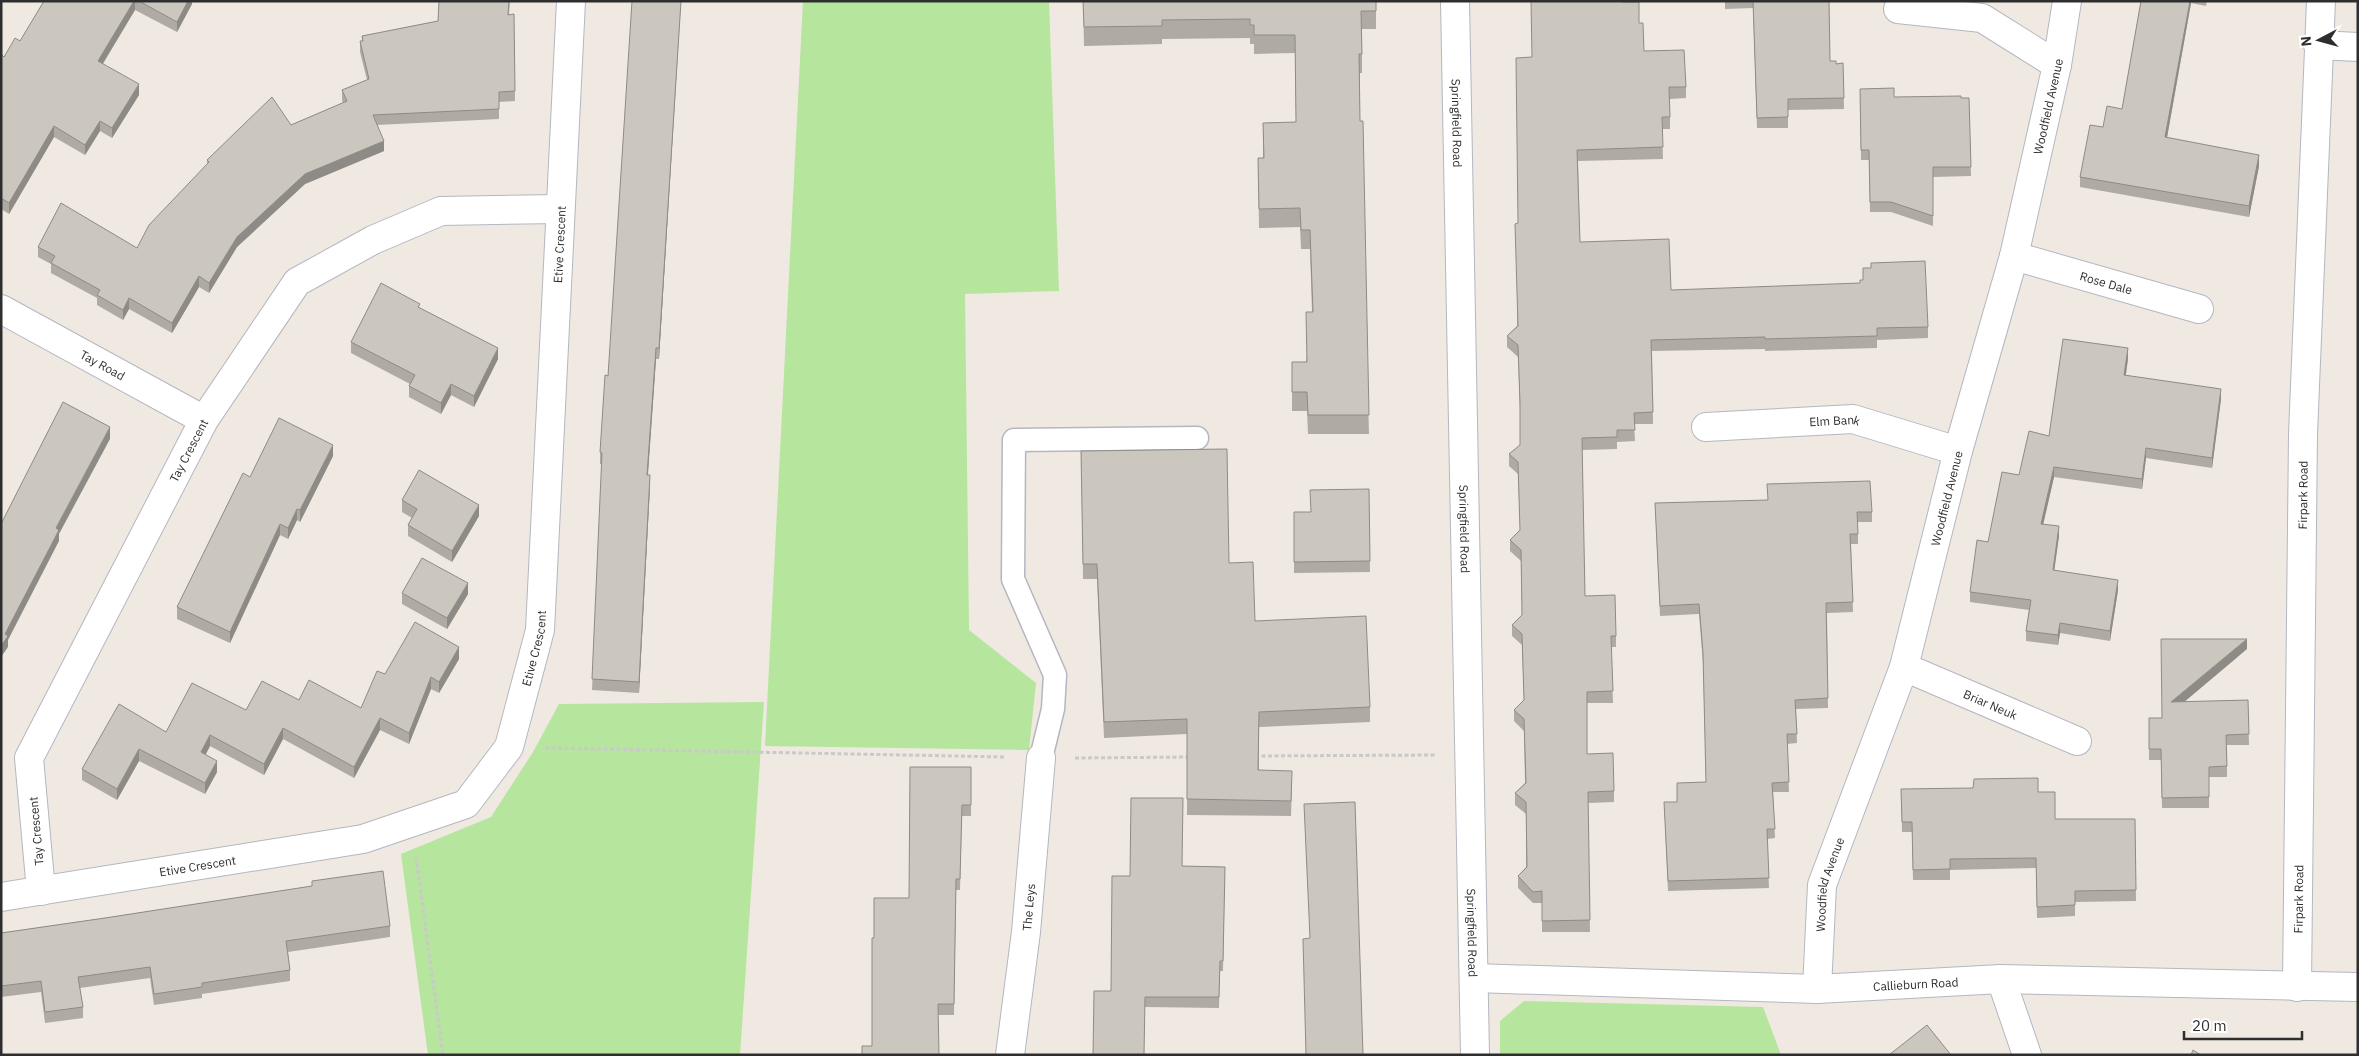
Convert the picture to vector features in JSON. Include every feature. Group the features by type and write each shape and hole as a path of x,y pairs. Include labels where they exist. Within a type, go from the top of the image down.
{"street":[{"name":"Etive Crescent","path":"1,897 363,839 466,804 509,747 540,630 559,209 571,1"},
{"name":"Springfield Road","path":"1455,1 1474,1055"},
{"name":"Woodfield Avenue","path":"1816,989 1822,885 1904,668 1958,451 2014,256 2057,65 2067,1"},
{"name":"Firpark Road","path":"2297,987 2303,434 2321,1"},
{"path":"1898,9 1982,18 2057,65"},
{"path":"2318,45 2358,47"},
{"name":"Tay Crescent","path":"41,891 29,758 204,420 297,282 373,240 441,211 559,209"},
{"name":"Rose Dale","path":"2014,256 2199,309"},
{"name":"Tay Road","path":"1,309 204,420"},
{"name":"Elm Bank","path":"1706,427 1854,419 1958,451"},
{"name":"Briar Neuk","path":"1904,668 2077,741"},
{"name":"The Leys","path":"1010,1055 1026,932 1041,758"},
{"name":"Callieburn Road","path":"1474,978 1816,989 2001,979 2358,987"},
{"path":"2001,979 2027,1055"}],"lane":[{"path":"1041,758 1053,709 1055,675 1013,579 1014,440 1197,438"}],"path":[{"path":"509,747 1041,758 1200,757"},
{"path":"1250,756 1469,754"},
{"path":"412,822 443,1055"}],"green space":[{"path":"803,1 1049,1 1059,291 965,294 969,630 1036,683 1029,750 765,746"},
{"path":"764,702 740,1055 428,1055 401,854 491,817 533,752 559,704"},
{"path":"1524,1001 1763,1007 1781,1055 1500,1055 1500,1021"}],"building":[{"path":"44,1 134,1 98,61 139,84 112,128 100,121 85,145 54,126 9,203 1,198 1,56 4,57 15,38 20,41"},
{"path":"139,1 188,1 177,22"},
{"path":"439,1 509,1 508,15 514,14 515,91 499,92 499,109 373,115 384,141 305,174 237,237 209,283 199,276 172,323 129,298 123,310 97,295 100,290 51,263 55,256 38,247 61,203 137,248 149,225 209,162 207,160 272,97 291,125 347,101 342,90 369,79 360,41 363,41 362,36 438,21"},
{"path":"632,1 681,1 659,348 656,348 647,475 650,475 639,682 592,679 602,453 600,452 605,375 608,376"},
{"path":"1083,1 1376,1 1376,11 1361,11 1362,54 1359,54 1360,121 1363,121 1369,415 1308,415 1307,392 1292,392 1292,362 1307,362 1306,312 1313,312 1310,230 1301,230 1300,208 1259,209 1258,158 1264,158 1263,123 1296,122 1295,35 1254,35 1254,25 1250,25 1250,19 1162,20 1162,26 1084,27"},
{"path":"1531,1 1639,2 1639,23 1643,23 1644,51 1684,50 1686,87 1669,87 1670,117 1662,117 1663,147 1577,150 1580,242 1669,239 1671,290 1860,283 1860,280 1863,280 1863,268 1871,268 1871,263 1925,261 1928,327 1877,328 1877,336 1651,340 1653,412 1634,413 1635,430 1617,430 1617,437 1582,438 1585,596 1615,595 1616,636 1611,636 1613,691 1587,692 1587,754 1613,753 1614,791 1588,792 1590,920 1542,921 1542,891 1533,892 1518,876 1527,867 1526,802 1515,793 1526,783 1524,719 1514,710 1524,700 1522,634 1512,625 1522,615 1521,550 1510,540 1520,530 1518,462 1509,454 1520,445 1520,403 1518,345 1507,336 1518,326 1515,224 1518,223 1516,58 1532,57"},
{"path":"1753,1 1829,1 1830,61 1836,61 1836,64 1843,63 1844,98 1788,99 1788,117 1757,118"},
{"path":"2141,1 2190,1 2165,137 2259,155 2249,206 2080,177 2090,125 2103,127 2107,106 2122,109"},
{"path":"1894,88 1894,97 1961,96 1961,98 1969,98 1971,167 1933,167 1933,216 1891,202 1870,202 1869,150 1861,150 1860,89"},
{"path":"381,283 420,304 418,307 498,348 474,396 451,384 441,403 409,386 415,375 351,342"},
{"path":"2063,339 2128,348 2124,375 2221,389 2212,458 2146,448 2142,479 2054,467 2041,524 2059,526 2053,570 2118,580 2110,631 2060,623 2058,635 2026,631 2031,600 1970,592 1977,540 1988,542 2002,472 2019,475 2029,431 2049,436"},
{"path":"63,402 110,427 56,528 59,530 5,634 8,636 1,646 1,524"},
{"path":"279,418 333,445 300,510 297,509 288,528 280,524 230,632 177,607 243,473 250,477"},
{"path":"1227,449 1229,563 1253,562 1255,621 1366,616 1370,707 1259,712 1258,770 1292,771 1291,801 1187,799 1187,719 1104,722 1097,564 1083,564 1081,451"},
{"path":"419,470 479,505 452,551 408,525 417,509 402,500"},
{"path":"1870,481 1872,512 1857,512 1858,534 1850,534 1853,602 1826,603 1828,698 1795,700 1797,734 1787,734 1789,782 1772,783 1775,829 1767,829 1769,878 1668,881 1664,802 1677,802 1677,783 1706,782 1703,653 1699,604 1660,606 1655,503 1768,500 1767,484"},
{"path":"1369,489 1370,561 1294,562 1294,512 1311,512 1310,490"},
{"path":"422,558 468,583 447,618 402,593"},
{"path":"415,622 459,647 439,682 431,677 409,733 380,718 354,767 283,728 264,764 210,735 201,752 217,761 205,783 139,749 117,789 82,769 119,704 166,732 192,683 246,710 262,681 299,700 309,680 361,708 377,671 385,674"},
{"path":"2161,639 2247,639 2171,702 2248,700 2249,734 2226,735 2227,766 2209,767 2209,797 2162,798 2161,749 2149,749 2149,718 2162,718"},
{"path":"910,767 971,767 971,805 962,805 960,879 956,879 954,1004 938,1004 939,1055 862,1055 862,1046 872,1046 874,898 909,898"},
{"path":"2038,778 2038,792 2055,792 2055,819 2135,819 2136,890 2075,891 2075,905 2037,907 2036,858 1950,859 1950,869 1913,870 1912,822 1902,822 1901,789 1973,788 1974,779"},
{"path":"1131,798 1183,798 1182,866 1225,867 1223,961 1220,961 1219,997 1145,997 1144,1055 1093,1055 1094,991 1111,991 1112,876 1130,876"},
{"path":"1355,802 1363,1055 1306,1055 1303,939 1310,938 1304,804"},
{"path":"383,871 390,926 286,941 290,970 202,983 202,987 154,994 150,967 78,977 83,1007 45,1012 41,981 1,986 1,933 312,886 312,881"},
{"path":"1927,1025 1951,1055 1889,1055"},
{"path":"2193,1050 2201,1055 2191,1055"}]}
